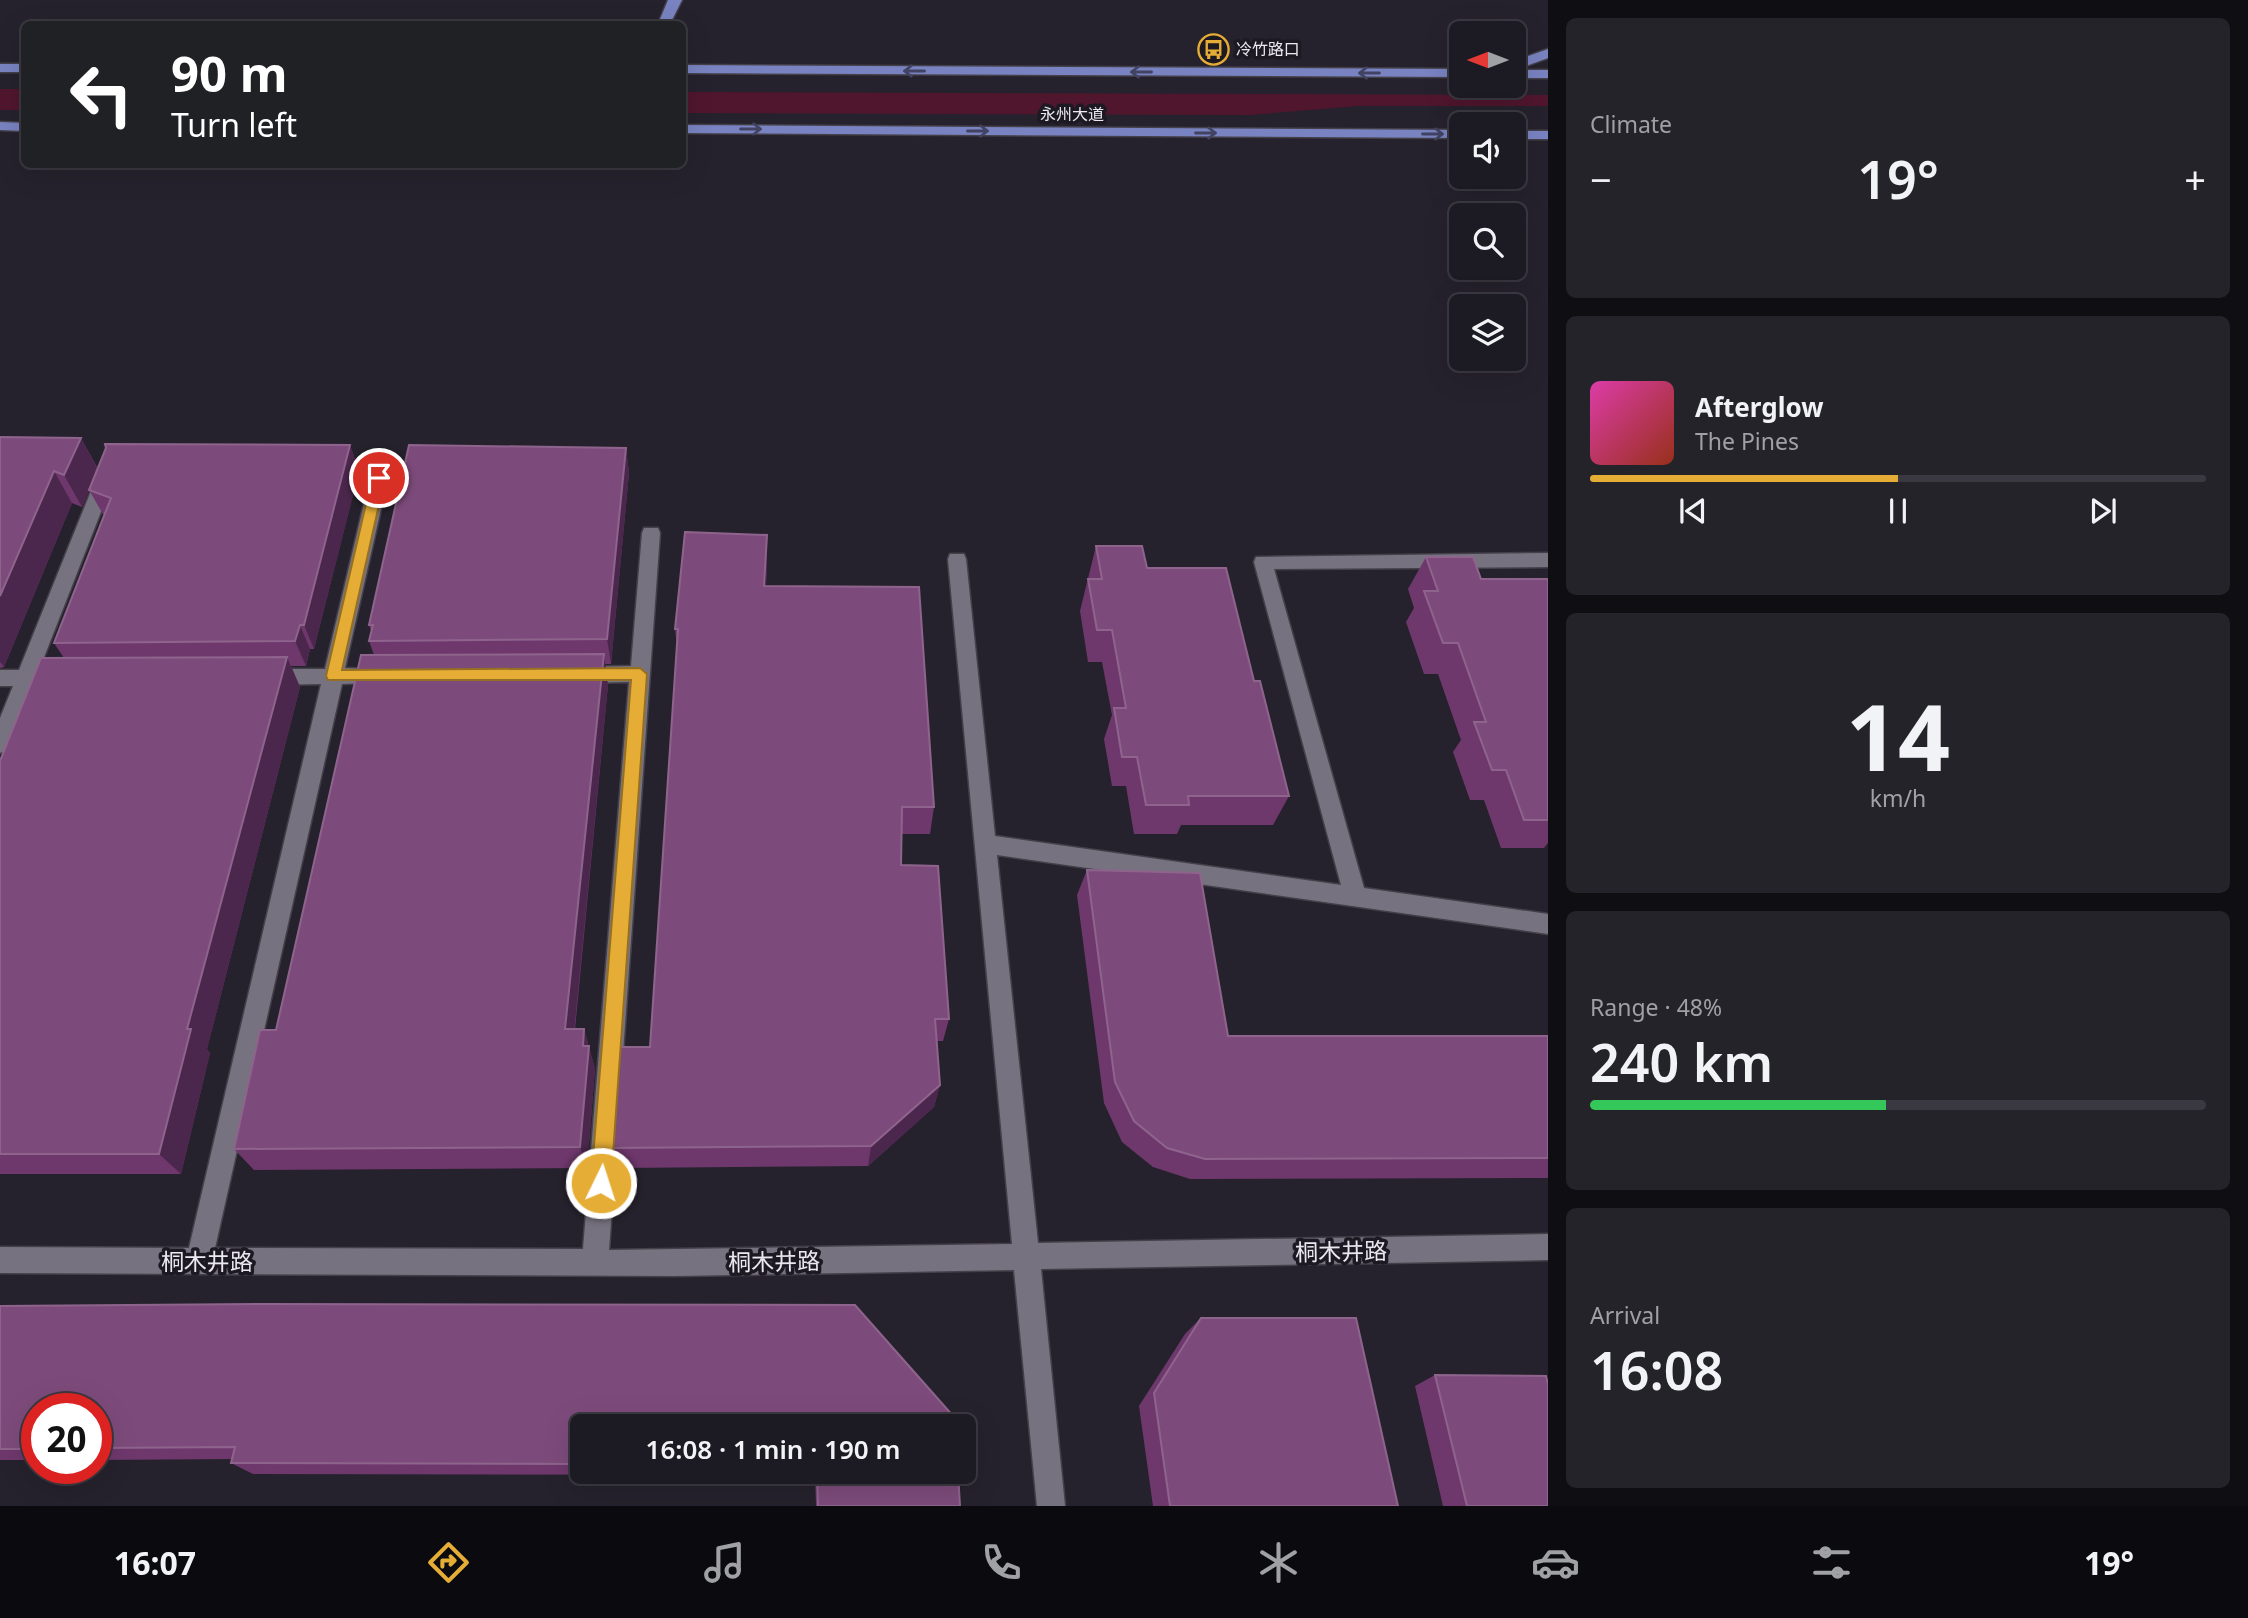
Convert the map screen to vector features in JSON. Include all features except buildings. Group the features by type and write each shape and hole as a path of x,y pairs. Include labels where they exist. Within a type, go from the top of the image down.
{"main road":[{"path":"665,21 675,0"},
{"path":"1526,61 1548,52"},
{"path":"0,68 21,68"},
{"path":"686,69 1449,74"},
{"path":"1526,74 1548,74"},
{"path":"0,127 21,127"},
{"name":"永州大道","path":"686,129 1449,134"},
{"path":"1526,135 1548,135"}],"street":[{"path":"0,744 108,473"},
{"path":"199,1262 379,478"},
{"path":"595,1263 651,533"},
{"path":"957,559 1051,1506"},
{"path":"1355,895 1263,562 1548,560"},
{"path":"556,675 640,674"},
{"path":"250,677 403,676"},
{"path":"0,678 82,678"},
{"path":"985,844 1548,923"},
{"name":"桐木井路","path":"0,1261 595,1263 1026,1258 1548,1247"}],"shaded area":[{"path":"0,89 21,89 21,110 0,110"},
{"path":"686,92 1449,95 1449,98 1526,98 1526,95 1548,95 1548,106 1358,106 1250,115 686,113"}],"place":[{"name":"冷竹路口","path":"1213,49"}],"route":[{"path":"379,478 333,676 640,674 601,1183"}]}
